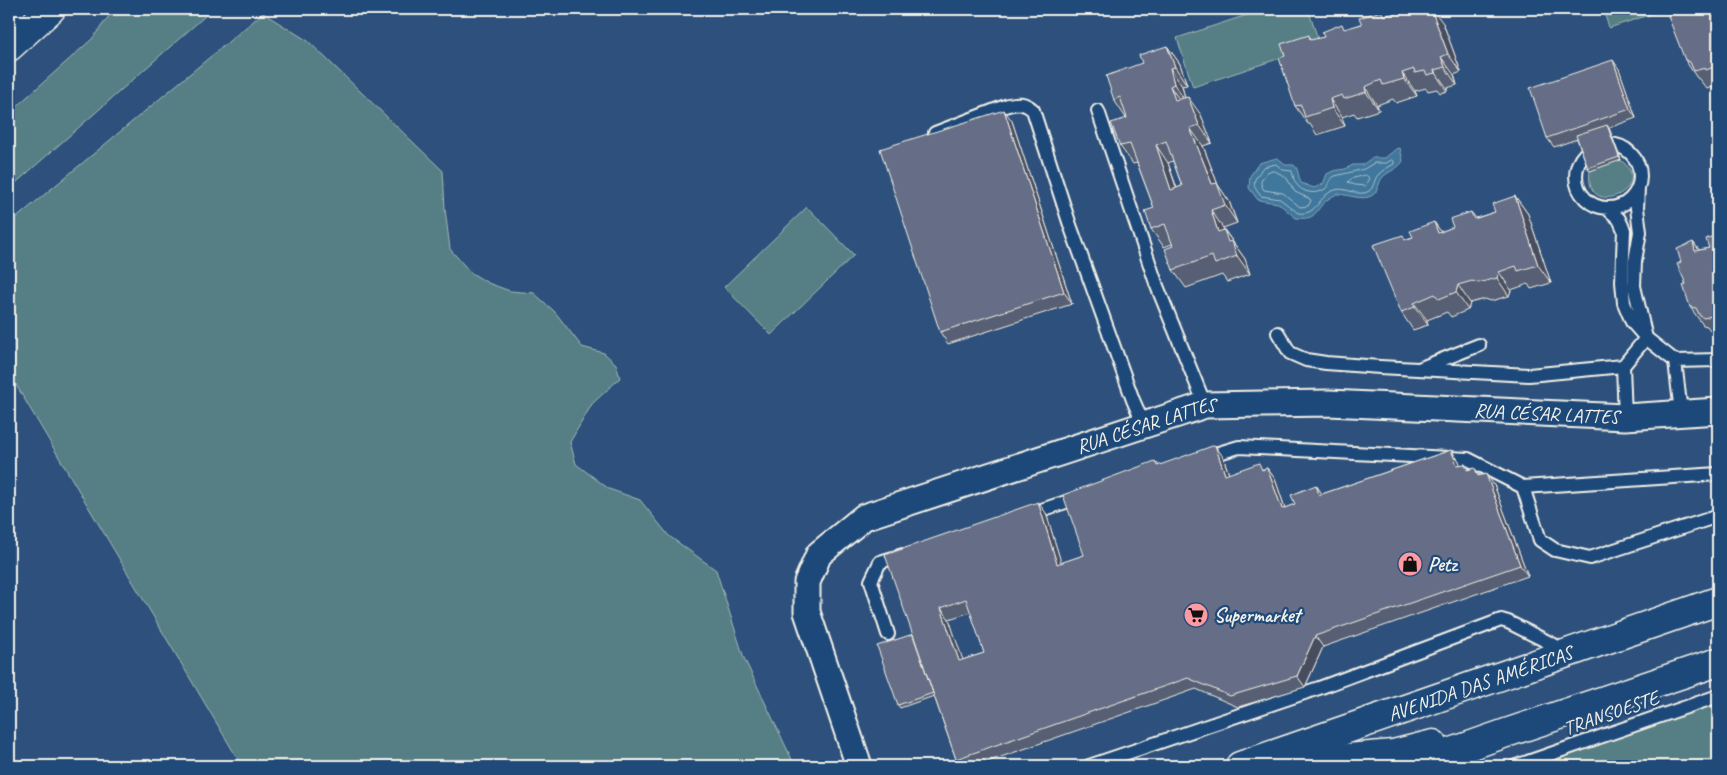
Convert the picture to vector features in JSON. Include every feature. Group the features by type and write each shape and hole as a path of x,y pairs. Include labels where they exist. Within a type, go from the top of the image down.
{"main road":[{"path":"9,47 51,9"},
{"name":"AVENIDA DAS AMÉRICAS","path":"1240,766 1718,600"},
{"path":"1412,766 1718,662"},
{"path":"1302,766 1337,759 1393,754 1441,742 1506,733"}],"street":[{"name":"RUA CÉSAR LATTES","path":"859,766 807,612 807,582 819,554 864,517 1205,405 1328,403 1625,417 1718,411"}],"lane":[{"path":"920,138 1008,105 1027,104 1032,110 1073,234 1133,400 1144,425"},
{"path":"1098,111 1156,286 1205,405"},
{"path":"1638,188 1628,202 1618,207 1596,206 1587,201 1580,192 1576,182 1576,171 1586,152 1595,146 1606,144 1616,145 1625,149 1633,155 1638,164 1640,174 1637,208 1640,232 1635,261 1634,286 1646,338"},
{"path":"1607,208 1619,219 1624,230 1622,282 1624,303 1632,322 1646,338 1676,360 1718,360"},
{"path":"1278,333 1290,353 1306,360 1326,363 1416,369 1495,367 1529,375 1623,366"},
{"path":"1625,417 1623,366 1646,338"},
{"path":"1416,369 1478,346"},
{"path":"1676,360 1680,413"},
{"path":"1191,462 1239,447 1468,459 1523,487 1718,474"},
{"path":"1523,487 1540,540 1555,550 1590,558 1718,516"},
{"path":"1022,516 1097,492"},
{"path":"888,634 871,581 880,562 918,550"},
{"path":"1089,766 1319,688 1501,620 1568,652"},
{"name":"TRANSOESTE","path":"1516,766 1718,696"}],"green space":[{"path":"114,9 213,9 9,189 9,113 92,39"},
{"path":"1265,9 1308,9 1320,45 1193,87 1177,38"},
{"path":"1603,9 1667,9 1609,28"},
{"path":"263,13 308,41 443,171 450,249 470,272 488,283 510,291 534,293 555,312 582,347 604,353 616,364 620,378 592,404 570,442 576,464 609,489 640,500 669,536 716,570 744,658 795,766 242,766 9,373 9,224"},
{"path":"1619,159 1630,170 1631,180 1626,189 1618,195 1607,197 1597,195 1591,187 1590,171"},
{"path":"807,207 854,255 771,335 724,287"},
{"path":"1718,700 1718,766 1519,766"}],"water":[{"path":"1400,148 1403,161 1382,178 1375,193 1362,198 1337,194 1327,200 1308,218 1296,218 1278,203 1258,200 1249,188 1250,176 1259,163 1277,158 1285,165 1294,165 1301,183 1314,188 1323,184 1327,174 1333,171 1345,169 1353,165 1362,165 1372,158 1385,158"}],"building":[{"path":"1394,9 1431,9 1448,54 1441,57 1445,67 1434,70 1435,73 1427,75 1425,71 1415,73 1414,69 1402,73 1404,79 1383,85 1381,80 1365,87 1366,92 1344,99 1342,95 1330,99 1332,108 1305,117 1301,105 1295,106 1279,58 1285,56 1281,44 1309,35 1310,40 1324,37 1322,32 1342,24 1344,29 1362,24 1359,18 1381,11 1384,16 1395,13"},
{"path":"1672,9 1718,9 1718,62 1712,64 1714,67 1694,71 1690,62 1685,60 1668,16"},
{"path":"1167,46 1175,67 1170,68 1174,84 1170,86 1175,100 1188,97 1199,125 1190,128 1212,184 1217,183 1225,205 1211,210 1218,232 1224,230 1228,242 1232,241 1237,256 1215,264 1212,256 1173,270 1165,249 1173,246 1165,224 1151,229 1145,211 1154,208 1130,144 1120,146 1111,123 1127,118 1120,97 1114,100 1106,76 1142,63 1139,55","holes":["1166,141 1182,186 1171,190 1156,145"]},
{"path":"1613,60 1630,109 1547,138 1530,88"},
{"path":"1004,110 1064,292 940,332 880,149"},
{"path":"1607,125 1619,157 1588,168 1576,135"},
{"path":"1515,196 1538,265 1518,271 1516,266 1499,272 1497,278 1478,283 1472,281 1458,285 1456,292 1439,299 1435,294 1414,303 1415,307 1401,312 1373,245 1403,235 1405,240 1413,237 1410,231 1434,222 1438,233 1453,227 1450,219 1471,212 1474,219 1495,212 1492,204"},
{"path":"1718,234 1718,314 1704,318 1700,316 1696,308 1690,307 1683,285 1686,284 1677,264 1681,262 1677,249 1693,242 1695,251 1709,248 1706,239"},
{"name":"Supermarket","path":"1215,445 1225,475 1259,463 1262,470 1267,468 1282,509 1295,504 1291,495 1316,485 1319,495 1451,450 1457,465 1465,464 1467,470 1475,468 1478,476 1486,474 1520,565 1315,636 1297,676 1230,696 1188,678 956,759 885,555 1038,502 1057,564 1084,555 1063,495 1155,461 1157,466","holes":["966,599 984,653 959,661 941,608"]},
{"path":"913,634 933,693 898,705 877,646"}],"place":[{"name":"Petz","path":"1410,564"},
{"name":"Supermarket","path":"1196,615"}]}
